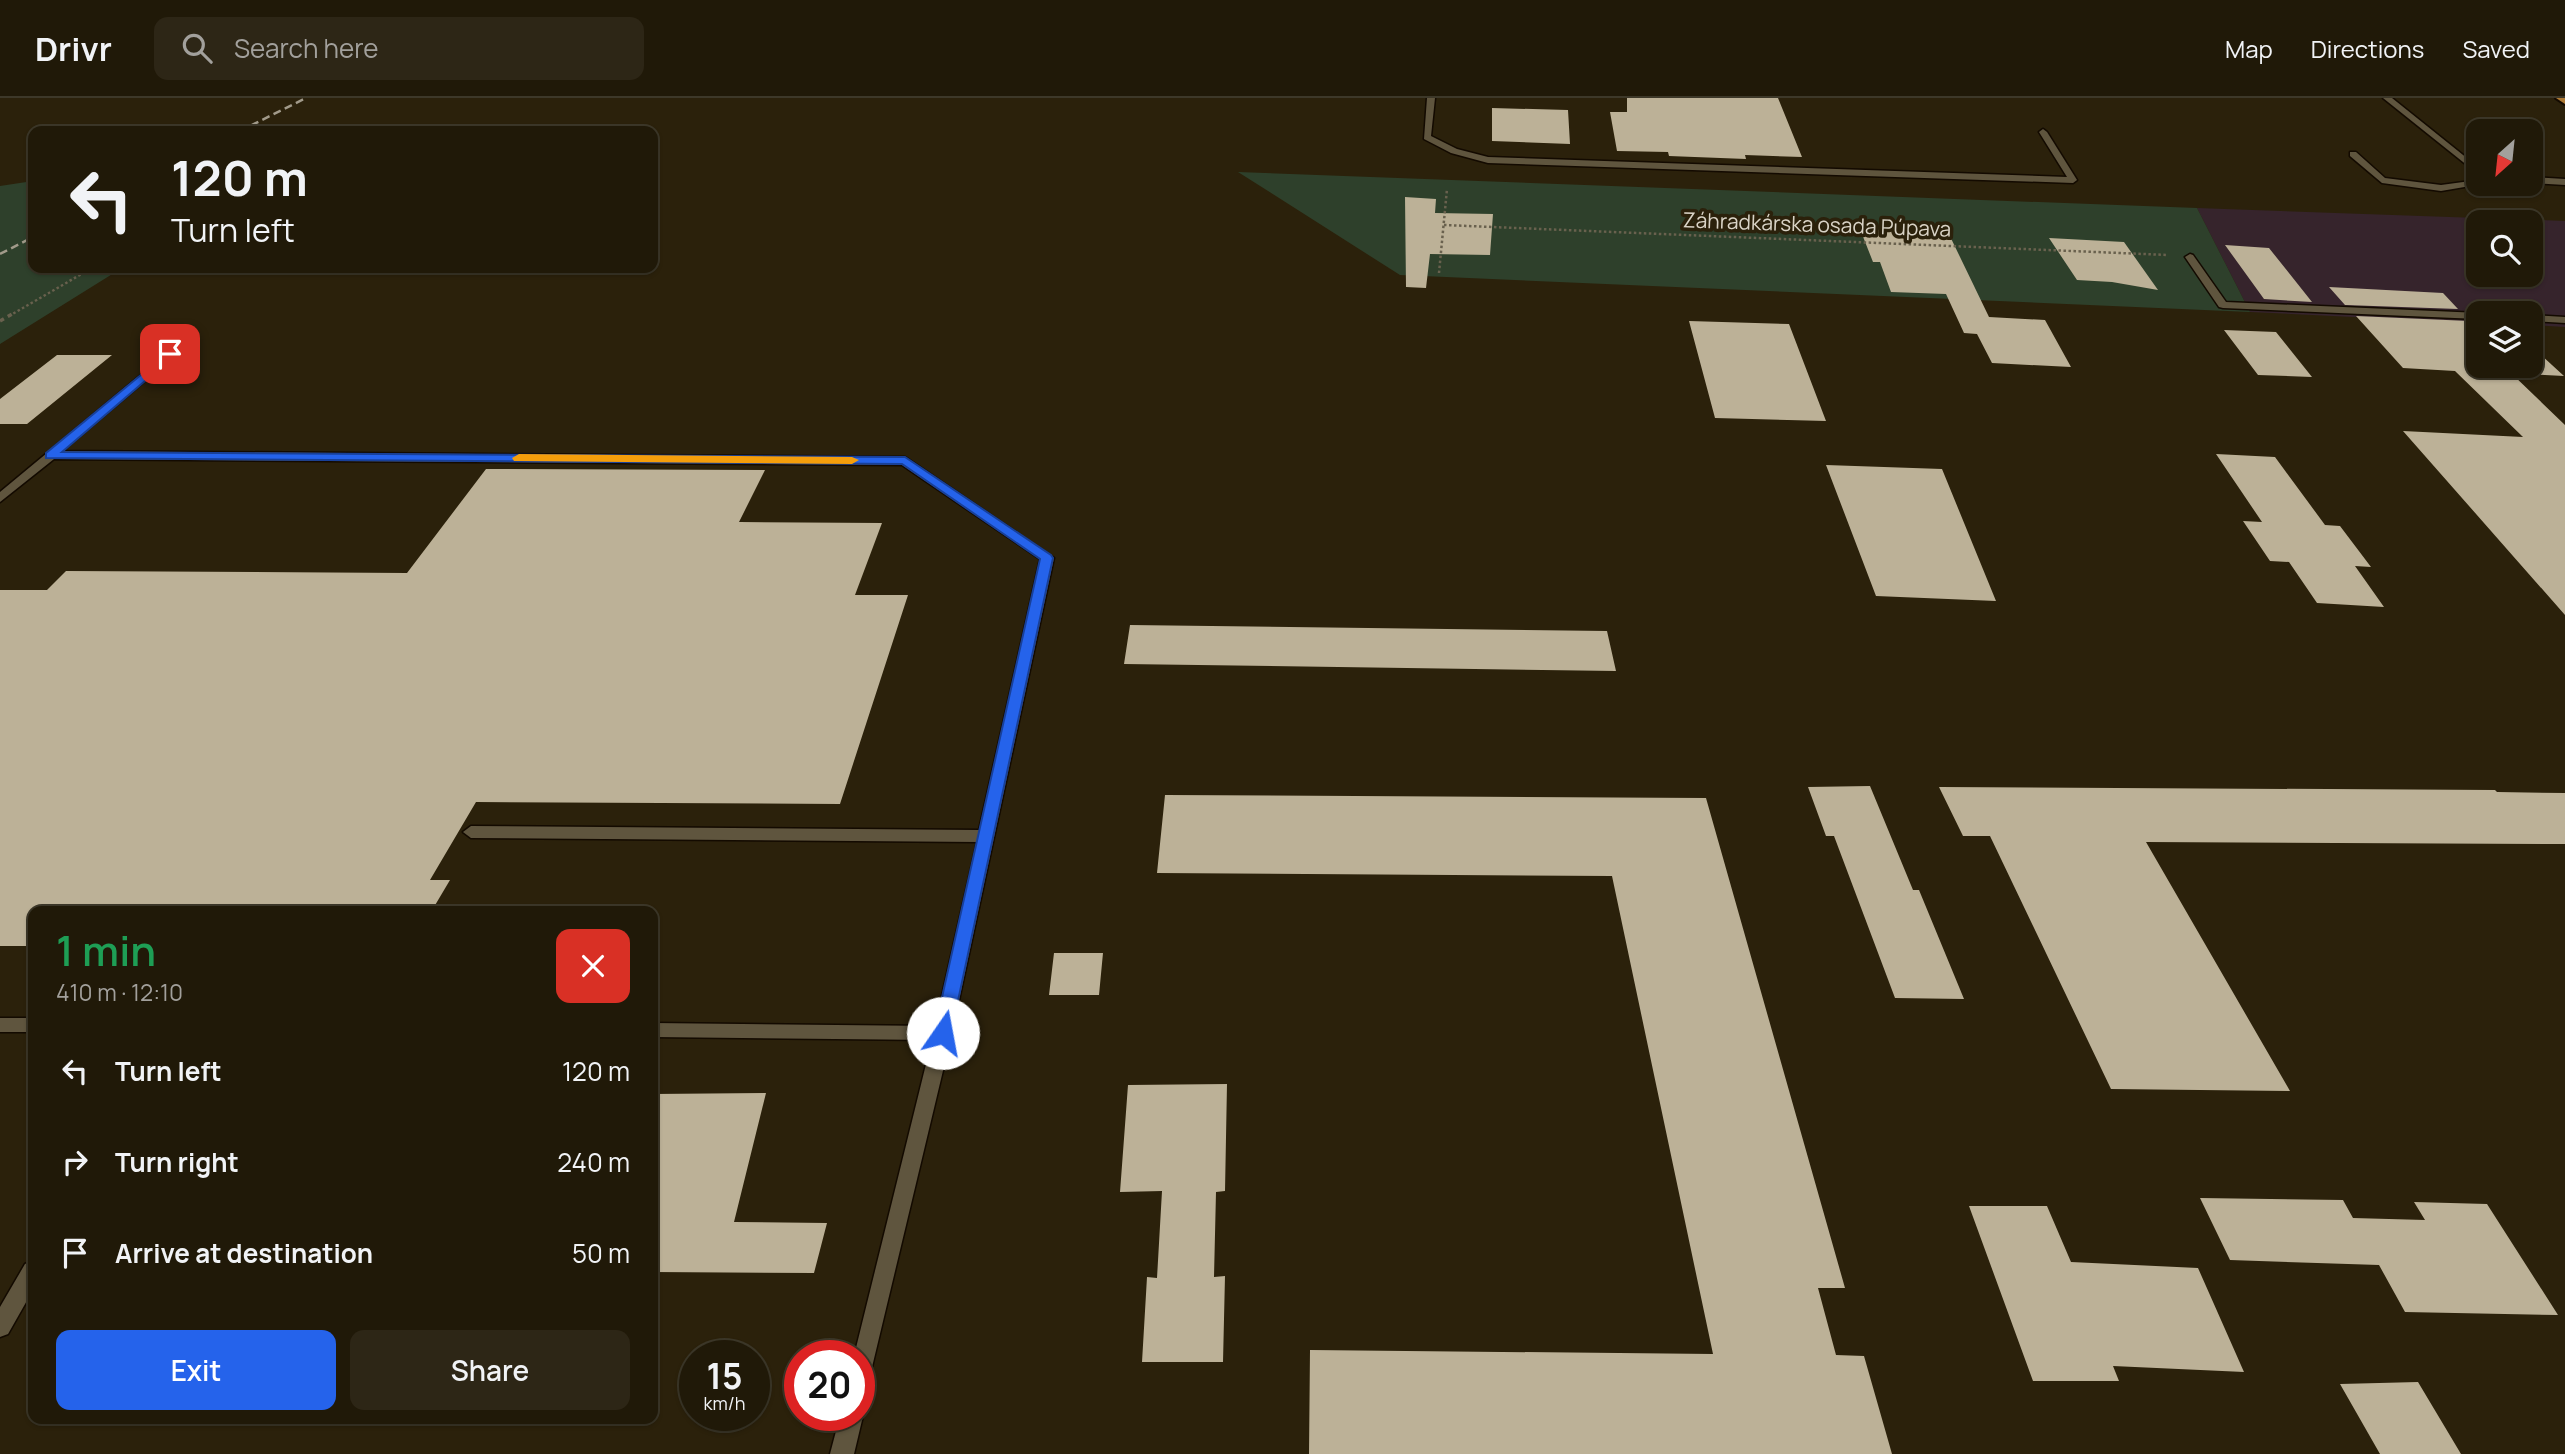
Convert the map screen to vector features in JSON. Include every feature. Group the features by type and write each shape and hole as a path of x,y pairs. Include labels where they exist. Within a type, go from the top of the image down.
{"lane":[{"path":"1432,98 1427,137 1454,151 1488,160 2073,180 2043,132"},
{"path":"2387,98 2466,161"},
{"path":"2353,154 2382,180 2441,188 2466,185"},
{"path":"2543,181 2565,182"},
{"path":"2190,257 2223,305 2466,315"},
{"path":"2543,319 2565,320"},
{"path":"0,498 170,354"},
{"path":"50,455 905,461 1047,558 943,1033 869,1340"},
{"path":"471,832 986,836"},
{"path":"0,1025 28,1025"},
{"path":"658,1030 943,1033"},
{"path":"0,1327 28,1279"},
{"path":"842,1454 847,1431"}],"path":[{"path":"1439,273 1447,189"},
{"name":"Záhradkárska osada Púpava","path":"1444,225 2190,257"},
{"path":"0,321 83,273"}],"shaded area":[{"path":"2197,208 2466,218 2466,287 2543,287 2543,220 2565,221 2565,327 2543,326 2543,301 2466,301 2466,322 2250,312"}],"green space":[{"path":"1238,172 2197,208 2250,312 1400,275"},
{"path":"28,182 28,273 114,273 0,344 0,186"}],"building":[{"path":"1627,98 1778,98 1802,157 1745,155 1746,159 1669,156 1668,152 1617,151 1610,112 1627,112"},
{"path":"1492,108 1568,110 1570,144 1492,141"},
{"path":"1405,197 1436,199 1435,213 1493,214 1490,255 1430,254 1426,288 1406,287"},
{"path":"1946,228 1989,317 2045,320 2071,367 1992,363 1977,334 1964,333 1946,294 1891,292 1880,262 1873,262 1860,229 1939,232"},
{"path":"2049,238 2124,242 2158,290 2112,282 2077,280"},
{"path":"2225,245 2269,248 2312,302 2264,299"},
{"path":"2329,287 2443,293 2458,309 2345,305"},
{"path":"2356,316 2466,321 2466,378 2516,378 2565,425 2565,615 2403,431 2523,437 2455,371 2403,368"},
{"path":"1689,321 1789,324 1826,421 1715,418"},
{"path":"2224,330 2276,332 2312,377 2258,375"},
{"path":"57,355 112,355 27,424 0,424 0,399"},
{"path":"2543,357 2564,376 2543,375"},
{"path":"2216,454 2275,457 2325,525 2340,526 2371,567 2355,566 2384,607 2317,603 2289,562 2270,561 2243,521 2262,522"},
{"path":"1826,465 1942,469 1996,601 1876,596"},
{"path":"486,469 765,470 739,522 882,523 855,595 908,595 840,804 476,802 430,880 450,880 435,906 28,906 28,946 0,946 0,590 47,590 66,571 407,573"},
{"path":"1130,625 1607,631 1616,671 1124,664"},
{"path":"1870,786 1913,890 1919,890 1964,999 1895,998 1834,836 1826,836 1808,787"},
{"path":"1939,787 2495,790 2565,793 2565,844 2146,842 2290,1091 2111,1089 1990,836 1963,836"},
{"path":"1165,795 1706,798 1845,1288 1818,1288 1836,1355 1864,1356 1892,1454 1309,1454 1310,1350 1713,1354 1612,876 1157,873"},
{"path":"1054,953 1103,953 1099,995 1049,995"},
{"path":"1227,1084 1225,1191 1216,1192 1214,1277 1225,1276 1223,1362 1142,1362 1147,1277 1157,1278 1162,1191 1120,1192 1128,1085"},
{"path":"766,1093 734,1222 827,1223 814,1273 658,1272 658,1094"},
{"path":"2200,1198 2343,1200 2353,1218 2425,1220 2414,1202 2487,1204 2558,1315 2405,1312 2379,1265 2230,1260"},
{"path":"1969,1206 2047,1206 2071,1262 2198,1268 2244,1372 2113,1366 2119,1381 2033,1381"},
{"path":"2418,1382 2461,1454 2380,1454 2340,1384"}],"railway":[{"path":"250,126 306,98"},
{"path":"0,254 28,240"}],"slow traffic":[{"path":"519,458 852,460"}],"route":[{"path":"170,354 50,455 905,461 1047,558 943,1033"}]}
